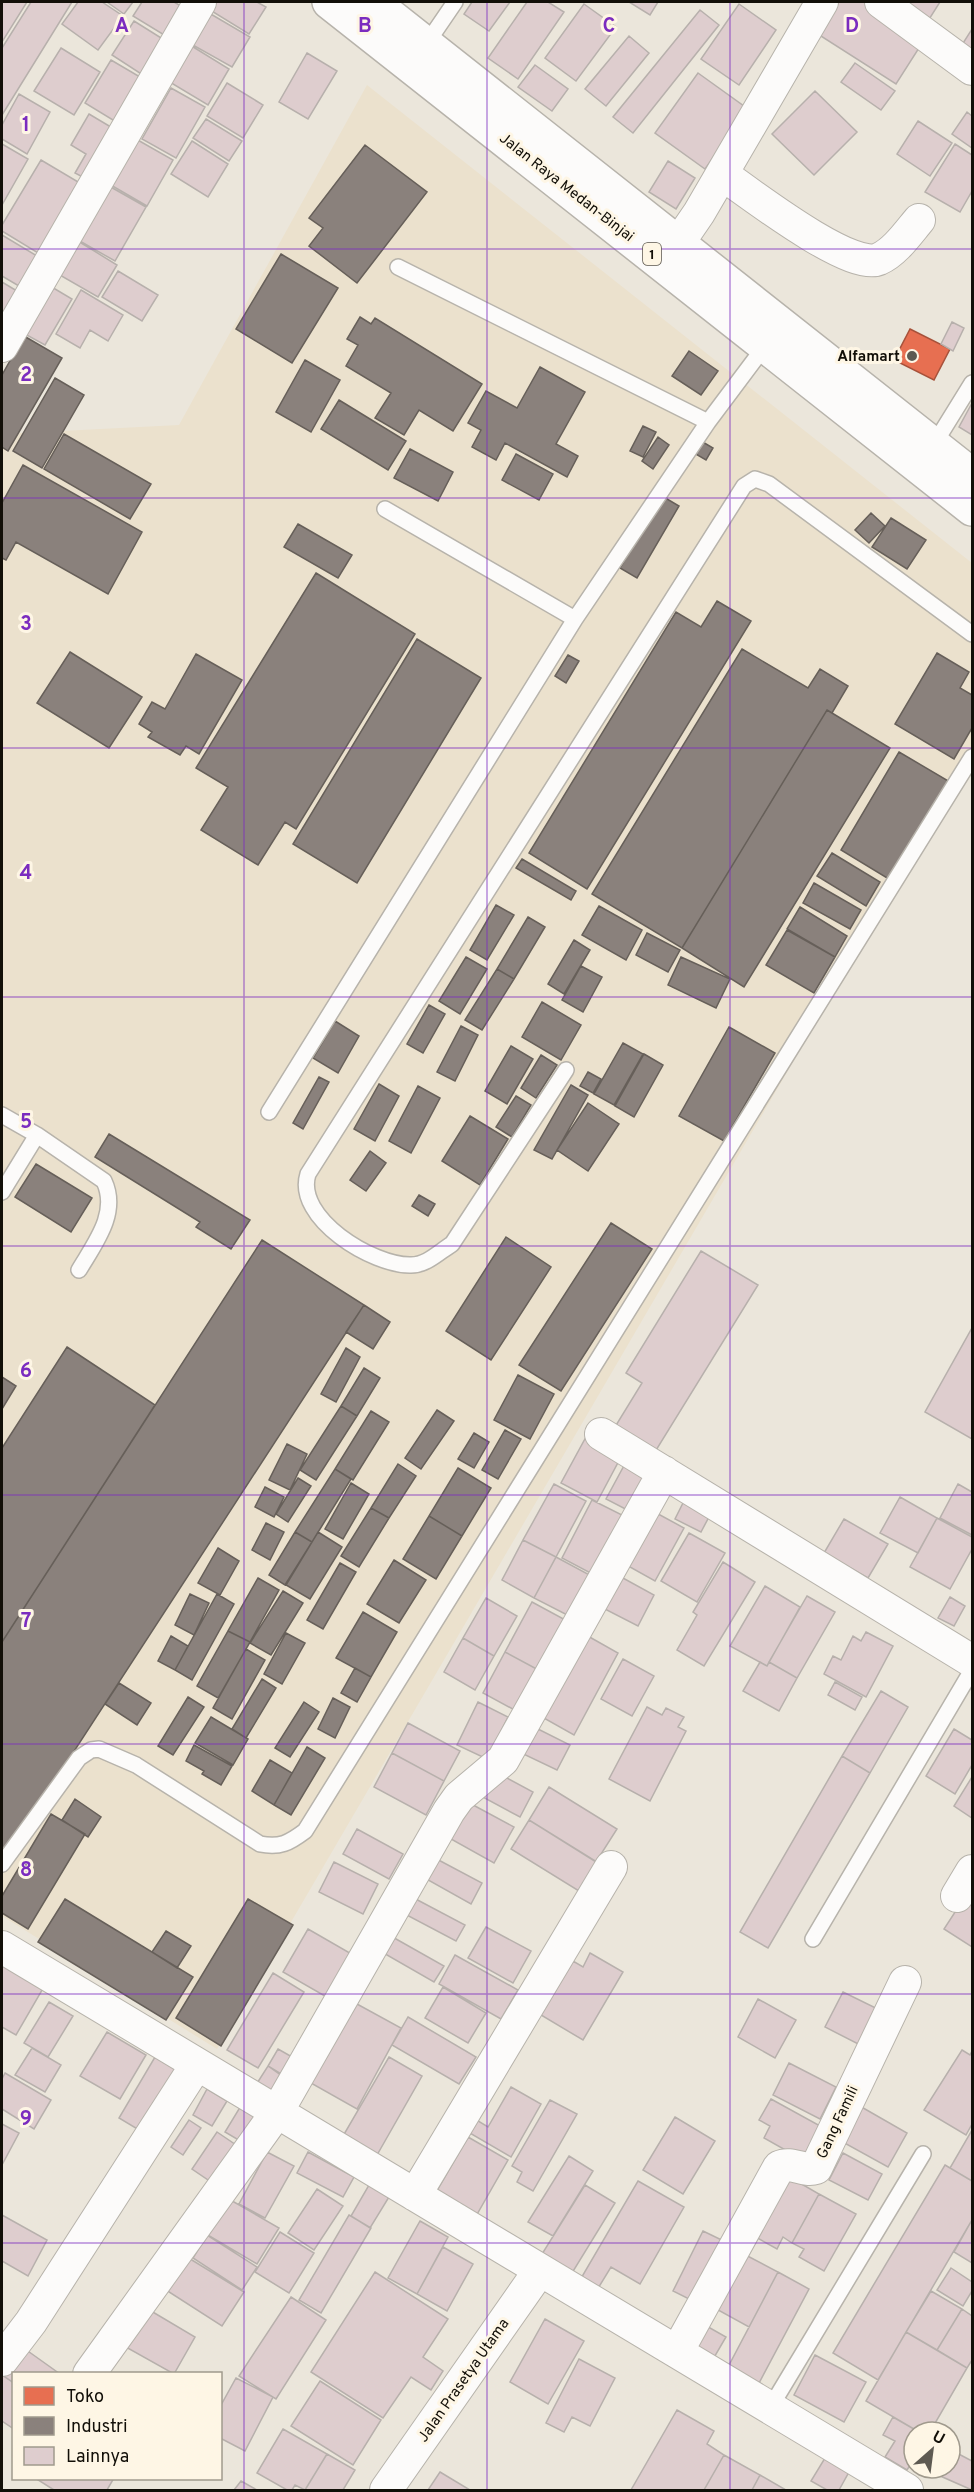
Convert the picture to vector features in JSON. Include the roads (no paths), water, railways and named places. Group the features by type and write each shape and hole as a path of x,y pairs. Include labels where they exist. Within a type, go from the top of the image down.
{"highway":[{"name":"Jalan Raya Medan-Binjai","path":"329,2 972,475"},
{"name":"Jalan Raya Medan-Binjai","path":"373,2 427,43 672,254 765,346 972,509"}],"street":[{"path":"2,346 200,2"},
{"path":"672,254 722,174 822,2"},
{"path":"881,2 972,69"},
{"path":"722,174 837,251 864,261 878,260 892,250 919,220"},
{"path":"601,1434 972,1661"},
{"path":"90,2372 277,2112 449,1811 459,1797 503,1760 664,1472"},
{"path":"416,2195 610,1867"},
{"path":"2,1947 907,2490"},
{"name":"Gang Famili","path":"677,2352 779,2167 789,2164 810,2169 816,2168 904,1982"},
{"path":"2,2360 31,2322 198,2064"},
{"name":"Jalan Prasetya Utama","path":"386,2490 540,2270"}],"lane":[{"path":"427,43 455,2"},
{"path":"398,267 708,422"},
{"path":"268,1112 575,619 708,422 765,346"},
{"path":"933,446 972,382"},
{"path":"566,1070 452,1244 426,1262 412,1265 389,1263 364,1254 322,1220 312,1206 305,1184 308,1174 744,486 754,479 769,484 972,634"},
{"path":"385,509 575,619"},
{"path":"2,1864 79,1758 91,1750 99,1749 135,1765 260,1844 273,1847 289,1844 305,1831 972,757"},
{"path":"2,1115 37,1135 104,1181 109,1192 110,1204 107,1218 79,1270"},
{"path":"2,1192 37,1135"},
{"path":"813,1939 972,1670"},
{"path":"770,2408 923,2154"}],"place":[{"name":"Alfamart","path":"912,356"}]}
